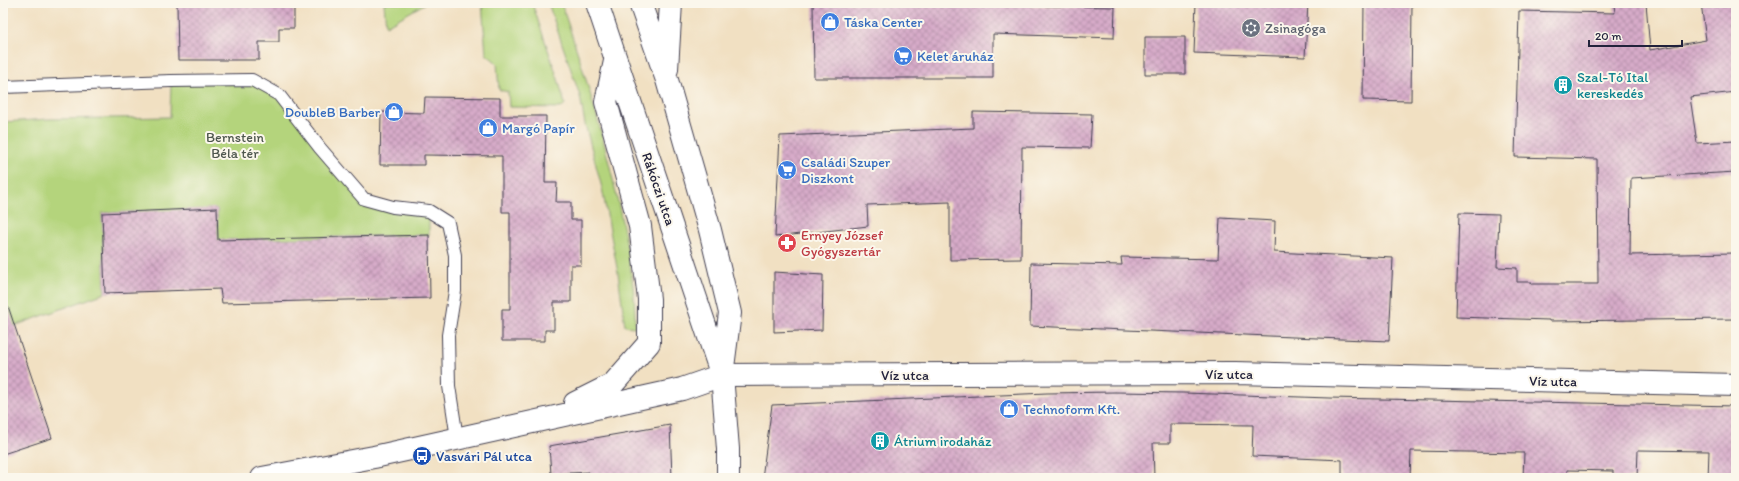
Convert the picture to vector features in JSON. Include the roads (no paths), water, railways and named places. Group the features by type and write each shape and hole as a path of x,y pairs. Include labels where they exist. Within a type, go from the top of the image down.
{"street":[{"name":"Rákóczi utca","path":"597,3 722,375"},
{"name":"Rákóczi utca","path":"640,3 667,80 710,230 730,312 722,375 728,448 728,478"},
{"path":"667,80 670,3"},
{"path":"532,421 585,399 613,384 649,343 649,299 640,226 606,102 616,61"},
{"name":"Víz utca","path":"722,375 1235,373 1736,384"},
{"path":"262,478 374,457 682,389 722,375"}],"lane":[{"path":"3,87 171,81 252,80 280,95 320,148 364,199 393,206 429,211 448,223 455,255 455,284 448,334 448,371 457,438"}],"place":[{"name":"Táska Center","path":"830,22"},
{"name":"Zsinagóga","path":"1251,28"},
{"name":"Kelet áruház","path":"903,56"},
{"name":"Szal-Tó Ital kereskedés","path":"1563,85"},
{"name":"DoubleB Barber","path":"394,112"},
{"name":"Margó Papír","path":"488,128"},
{"name":"Családi Szuper Diszkont","path":"787,170"},
{"name":"Ernyey József Gyógyszertár","path":"787,243"},
{"name":"Technoform Kft.","path":"1009,409"},
{"name":"Átrium irodaház","path":"880,441"},
{"name":"Vasvári Pál utca","path":"422,456"}],"park label":[{"name":"Bernstein Béla tér","path":"235,146"}]}
